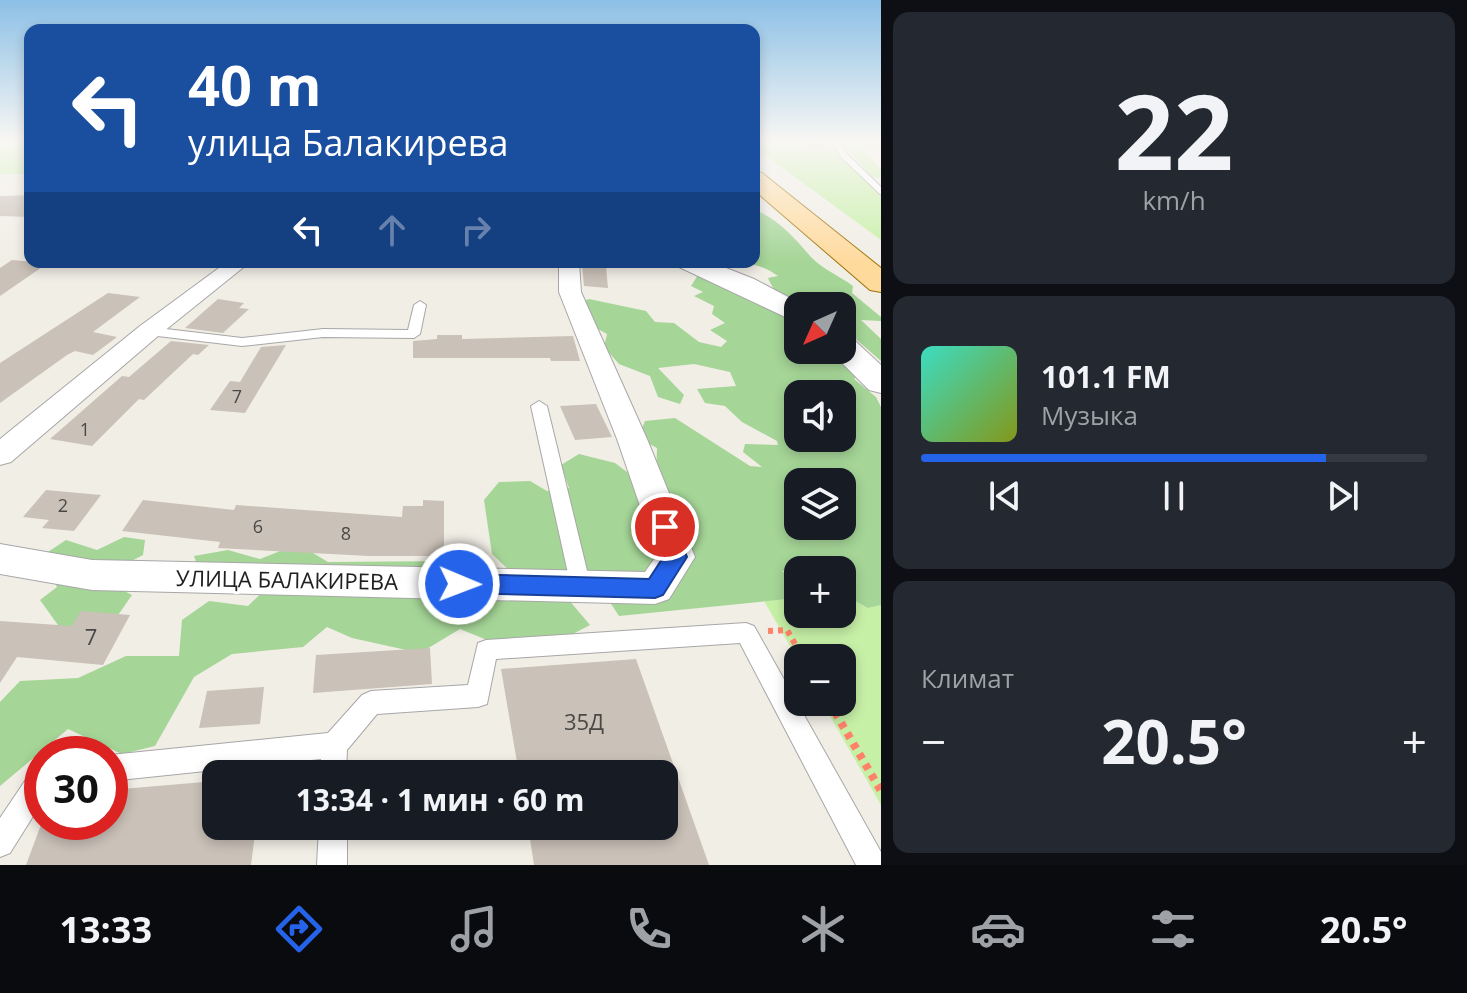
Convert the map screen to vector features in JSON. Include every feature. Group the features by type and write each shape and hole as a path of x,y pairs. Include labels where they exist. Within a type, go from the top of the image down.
{"main road":[{"path":"781,181 881,259"},
{"path":"760,183 881,283"}],"street":[{"path":"0,455 149,331 232,268"},
{"name":"УЛИЦА БАЛАКИРЕВА","path":"0,559 92,575 655,588 676,557 632,439 570,292 569,268"},
{"path":"703,268 784,306"},
{"path":"856,359 881,383"}],"lane":[{"path":"149,331 242,342 323,333 414,334 420,305"},
{"path":"539,406 581,587"},
{"path":"333,760 334,745 371,703 478,696 486,650 746,633 872,865"},
{"path":"128,766 334,745"},
{"path":"0,843 24,806"},
{"path":"332,865 333,840"}],"path":[{"path":"746,633 787,630 795,644"},
{"path":"837,716 881,791"}],"green space":[{"path":"801,181 867,181 881,197 881,240"},
{"path":"760,212 786,230 820,265 853,286 852,292 784,292 784,297 773,288 768,278 778,276 760,267"},
{"path":"698,275 784,315 784,364 853,364 862,372 855,380 784,380 784,452 856,452 856,381 876,397 881,407 881,605 868,608 856,602 856,556 784,556 784,599 619,616 594,578 514,575 492,554 484,500 499,482 530,481 547,491 569,488 561,465 579,454 615,463 639,481 656,479 657,448 638,438 645,421 675,418 750,466 762,467 743,452 745,444 778,445 777,441 742,422 725,406 705,403 697,389 736,386 730,372 694,364 658,368 684,395 680,404 658,397 650,376 619,364 604,347 607,334 582,320 578,303 589,299 646,311 655,322 674,323 699,342 721,347 727,341 710,330 725,323 712,314 714,306 694,296 703,292 691,286"},
{"path":"856,296 881,317 881,321 861,320 881,339 881,361 856,339"},
{"path":"124,537 145,540 143,555 99,578 132,595 116,618 63,632 40,600 57,587 39,558 66,540 97,550"},
{"path":"298,544 328,562 457,561 479,576 475,600 568,599 590,625 569,636 487,640 460,629 420,653 352,638 327,627 303,647 232,654 194,677 155,746 128,753 128,736 83,736 68,729 60,736 24,736 24,766 0,786 0,702 20,681 78,678 126,656 179,656 182,620 209,601 248,606 272,583 200,573 194,556 228,550 260,559"},
{"path":"784,599 784,628 856,628 856,602 868,608 881,605 881,805 830,716 856,716 856,644 789,644 764,601"}],"building":[{"path":"24,195 24,217 0,216 0,196"},
{"path":"12,260 24,261 24,268 41,268 0,296 0,268"},
{"path":"582,268 606,268 608,288 584,286"},
{"path":"108,293 140,297 93,332 117,337 93,355 75,351 67,355 0,403 0,363"},
{"path":"218,299 244,303 239,308 249,309 223,333 185,328"},
{"path":"437,335 462,335 462,339 573,336 580,361 551,361 550,358 413,358 413,341 437,339"},
{"path":"171,341 209,345 198,355 193,354 144,400 139,399 92,446 50,439 122,376 129,377"},
{"path":"286,345 245,413 210,410 230,381 240,382 261,347"},
{"path":"596,404 612,437 575,440 560,406"},
{"path":"46,490 101,495 74,531 42,528 49,520 23,517"},
{"path":"143,500 234,510 236,505 402,517 403,506 423,506 423,500 444,501 444,556 369,556 218,548 220,542 122,531"},
{"path":"81,611 130,615 103,665 17,657 0,683 0,621 72,626"},
{"path":"430,648 432,684 313,693 316,655"},
{"path":"636,659 672,760 517,760 501,669"},
{"path":"264,687 260,724 199,728 207,691"},
{"path":"678,778 709,865 534,865 530,840 678,840"},
{"path":"202,782 202,840 254,840 251,865 26,865 35,840 128,840 128,788"}],"route":[{"path":"459,584 655,588 676,557 665,527"}]}
